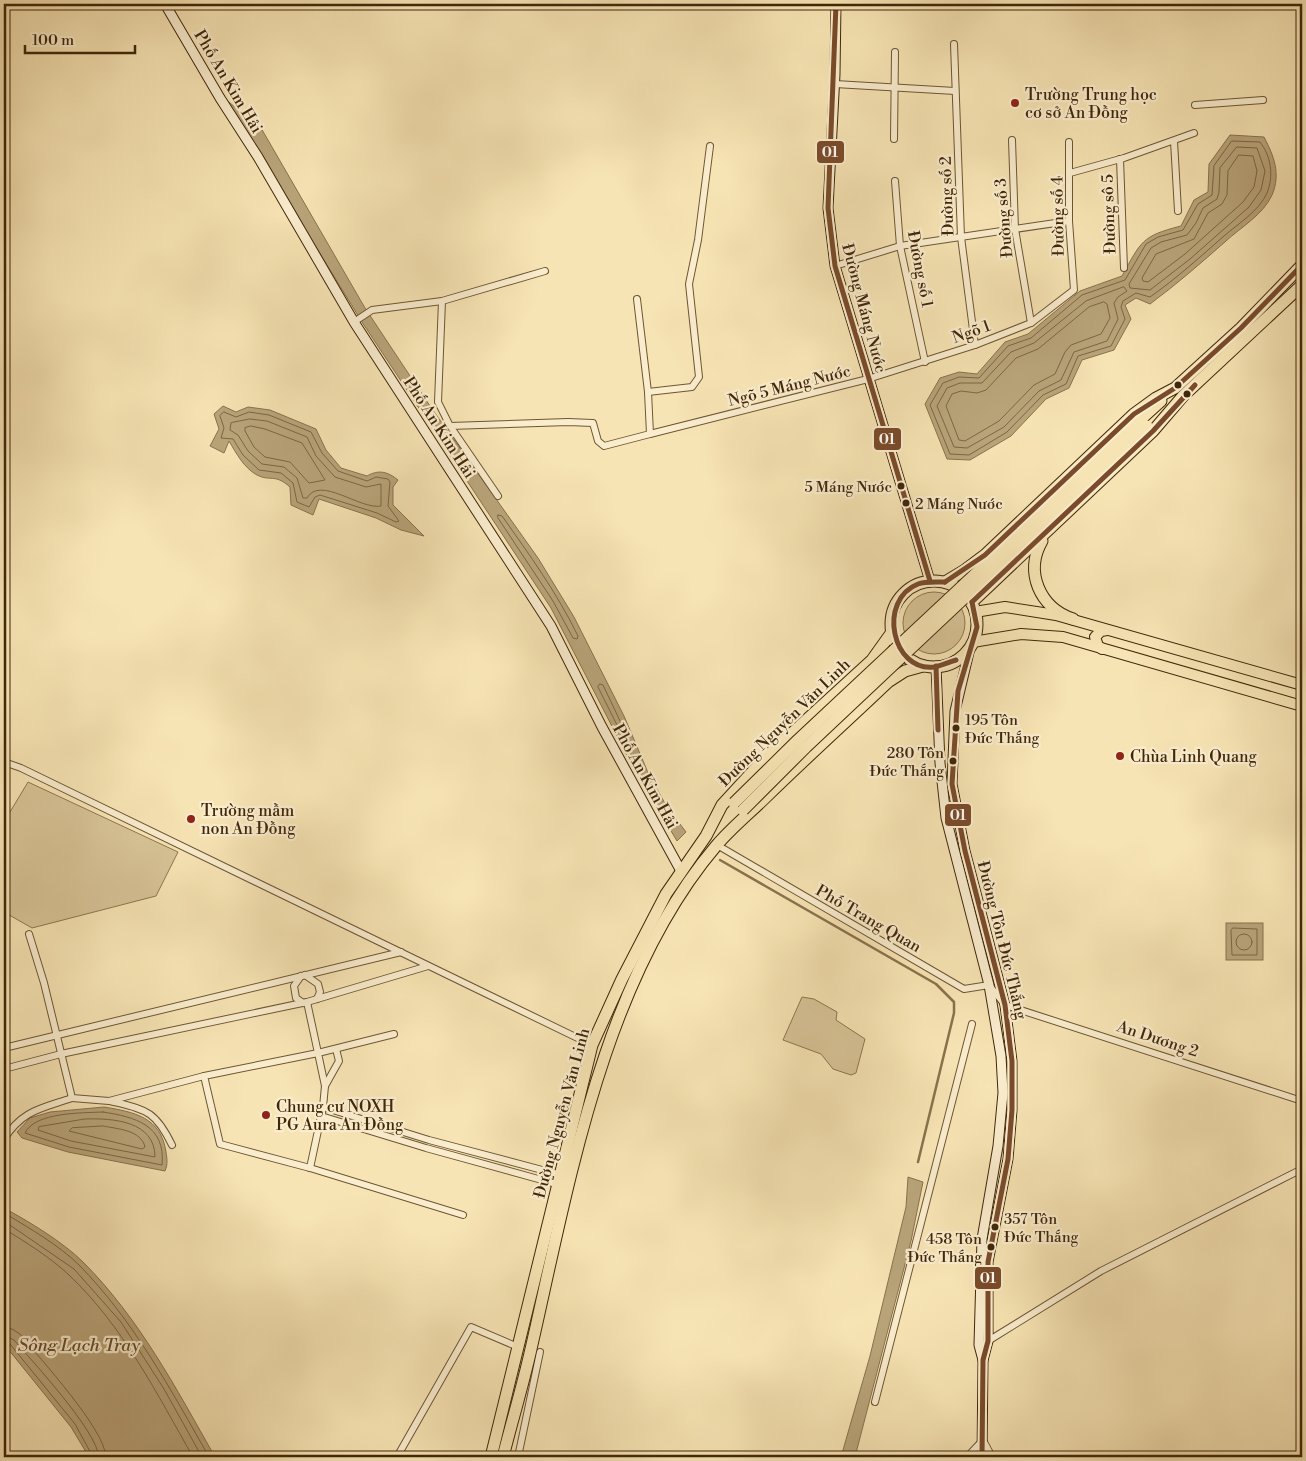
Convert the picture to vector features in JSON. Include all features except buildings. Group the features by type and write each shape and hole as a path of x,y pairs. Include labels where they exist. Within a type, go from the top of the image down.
{"highway":[{"path":"974,607 1045,535 1161,423 1179,392 1302,265"},
{"path":"706,836 738,806 798,740 1144,423 1302,285"},
{"path":"945,582 986,555 1141,408 1179,392"},
{"path":"1045,535 1035,556 1034,571 1037,586 1044,599 1054,610 1073,619"},
{"path":"930,580 945,582 958,588 974,607 977,627 972,645 954,662 936,666 923,666 911,660 901,651 892,632 891,618 899,599 915,584 930,580"},
{"name":"Đường Nguyễn Văn Linh","path":"503,1457 531,1351 592,1046 642,937 681,871 706,836 722,805 746,778 872,660 892,632"},
{"name":"Đường Nguyễn Văn Linh","path":"490,1457 564,1180 633,981 686,887 716,845 888,682 904,671 923,666"},
{"path":"716,845 738,806"}],"main road":[{"name":"Phố An Kim Hải","path":"165,4 355,321 551,626 602,727 681,871"},
{"name":"Đường Máng Nước","path":"836,4 835,84 828,208 835,266 930,580"},
{"path":"974,607 1006,607 1073,619 1302,685"},
{"path":"1102,649 1098,646 1095,637 1101,631 1107,630"},
{"path":"972,645 1021,634 1042,634 1102,649 1302,706"},
{"name":"Đường Tôn Đức Thắng","path":"972,645 958,691 955,711 952,784 965,851 1005,1005 1012,1061 1012,1110 1008,1159 988,1262 988,1341 983,1360 982,1457"},
{"name":"Đường Tôn Đức Thắng","path":"936,666 940,763 946,818 989,985 1001,1056 1003,1093 998,1146 982,1239 979,1345 983,1360"}],"street":[{"name":"Đường số 2","path":"954,44 961,237 975,345"},
{"path":"894,139 895,52"},
{"path":"835,84 955,91"},
{"path":"1195,105 1263,100"},
{"path":"1070,173 1120,159 1194,134"},
{"name":"Đường số 3","path":"1012,140 1014,229 1031,323"},
{"path":"1174,141 1178,211"},
{"name":"Đường số 4","path":"1069,142 1069,222 1074,290"},
{"path":"648,392 692,386 699,377 689,284 698,240 710,146"},
{"name":"Đường sô 5","path":"1120,159 1124,268"},
{"name":"Đường số 1","path":"895,181 900,246 925,362"},
{"path":"835,266 900,246 1069,222"},
{"path":"355,321 370,311 442,301 545,271"},
{"name":"Ngõ 1","path":"868,379 975,345 1031,323 1074,290"},
{"path":"637,299 648,392 650,434"},
{"path":"442,301 438,402 450,426 498,496"},
{"name":"Ngõ 5 Máng Nước","path":"450,426 568,422 593,423 598,441 604,446 868,379"},
{"path":"4,762 401,952 592,1046"},
{"name":"Phố Trang Quan","path":"716,845 964,989 989,985"},
{"path":"29,934 44,983 55,1035 72,1098"},
{"path":"4,1048 401,952"},
{"path":"4,1069 61,1054 305,1003 428,966"},
{"path":"303,976 318,984 320,992 317,999"},
{"path":"303,976 294,986 296,998 305,1003 325,1086 323,1107 310,1168"},
{"path":"989,985 1005,1005"},
{"name":"An Dương 2","path":"1005,1005 1302,1101"},
{"path":"875,1402 972,1024"},
{"path":"109,1101 204,1076 318,1053 394,1034"},
{"path":"325,1086 339,1061 336,1049"},
{"path":"204,1076 220,1144 310,1168 464,1215"},
{"path":"4,1139 13,1125 23,1116 72,1098 109,1101 152,1114 163,1126 172,1145"},
{"path":"323,1107 564,1180"},
{"path":"321,1116 435,1151 564,1180"},
{"path":"988,1341 1101,1271 1302,1169"},
{"path":"397,1457 471,1327 518,1347"},
{"path":"518,1457 540,1352"},
{"path":"967,1457 983,1440 992,1457"}],"shaded area":[{"path":"928,592 940,592 956,601 963,611 965,623 963,635 956,645 940,654 928,654 917,649 908,640 903,629 903,617 908,606 917,597"},
{"path":"28,782 178,852 156,896 32,928 4,912 4,822"},
{"path":"802,997 814,999 837,1012 836,1020 865,1039 856,1073 851,1075 833,1069 821,1054 783,1040"}],"water":[{"path":"225,99 261,128 365,308 430,406 538,558 574,617 624,716 649,775 667,807 686,832 677,841 634,769 551,608 362,322"},
{"path":"1230,135 1264,137 1268,144 1275,165 1276,180 1272,195 1263,209 1150,304 1136,298 1125,305 1131,319 1114,350 1082,360 1069,388 1046,399 1011,436 970,460 947,459 925,404 940,378 959,372 977,374 1005,342 1028,334 1080,291 1122,276 1138,248 1144,242 1158,233 1181,226 1194,200 1208,192 1209,164"},
{"path":"223,406 236,412 248,407 270,410 316,429 326,450 341,468 367,476 379,472 387,473 394,477 398,480 393,487 393,505 424,536 401,530 376,518 319,499 313,515 291,505 290,487 280,480 262,477 252,472 241,460 229,441 224,453 210,446 219,429 214,414"},
{"path":"1226,923 1263,923 1263,960 1226,960"},
{"path":"104,1107 135,1114 152,1124 163,1140 167,1159 165,1171 68,1152 22,1138 17,1132 30,1118 50,1112"},
{"path":"908,1177 923,1182 911,1241 855,1457 841,1457 870,1356 906,1207"},
{"name":"Sông Lạch Tray","path":"4,1208 66,1247 83,1262 122,1306 186,1405 215,1457 89,1457 71,1427 4,1344"}],"waterway":[{"path":"720,860 936,984 954,1002 954,1013 918,1162"}],"transit line":[{"name":"01","path":"836,4 828,208 835,266 930,581"},
{"name":"01","path":"945,582 985,555 1134,414 1175,388 1241,328 1302,265"},
{"name":"01","path":"972,602 1153,431 1195,385"},
{"name":"01","path":"945,582 921,583 905,592 897,604 894,619 895,633 900,647 908,658 920,666 934,667 956,660"},
{"name":"01","path":"972,602 977,627 958,691 952,784 965,851 1005,1005 1012,1061 1012,1110 1008,1159 988,1262 988,1341 983,1360 982,1457"},
{"name":"01","path":"936,666 938,730"}],"place":[{"name":"Trường Trung học cơ sở An Đồng","path":"1015,103"},
{"name":"5 Máng Nước","path":"901,486"},
{"name":"2 Máng Nước","path":"906,503"},
{"name":"195 Tôn Đức Thắng","path":"956,728"},
{"name":"Chùa Linh Quang","path":"1120,756"},
{"name":"280 Tôn Đức Thắng","path":"953,761"},
{"name":"Trường mầm non An Đồng","path":"191,819"},
{"name":"Chung cư NOXH PG Aura An Đồng","path":"266,1115"},
{"name":"357 Tôn Đức Thắng","path":"995,1227"},
{"name":"458 Tôn Đức Thắng","path":"991,1247"}]}
